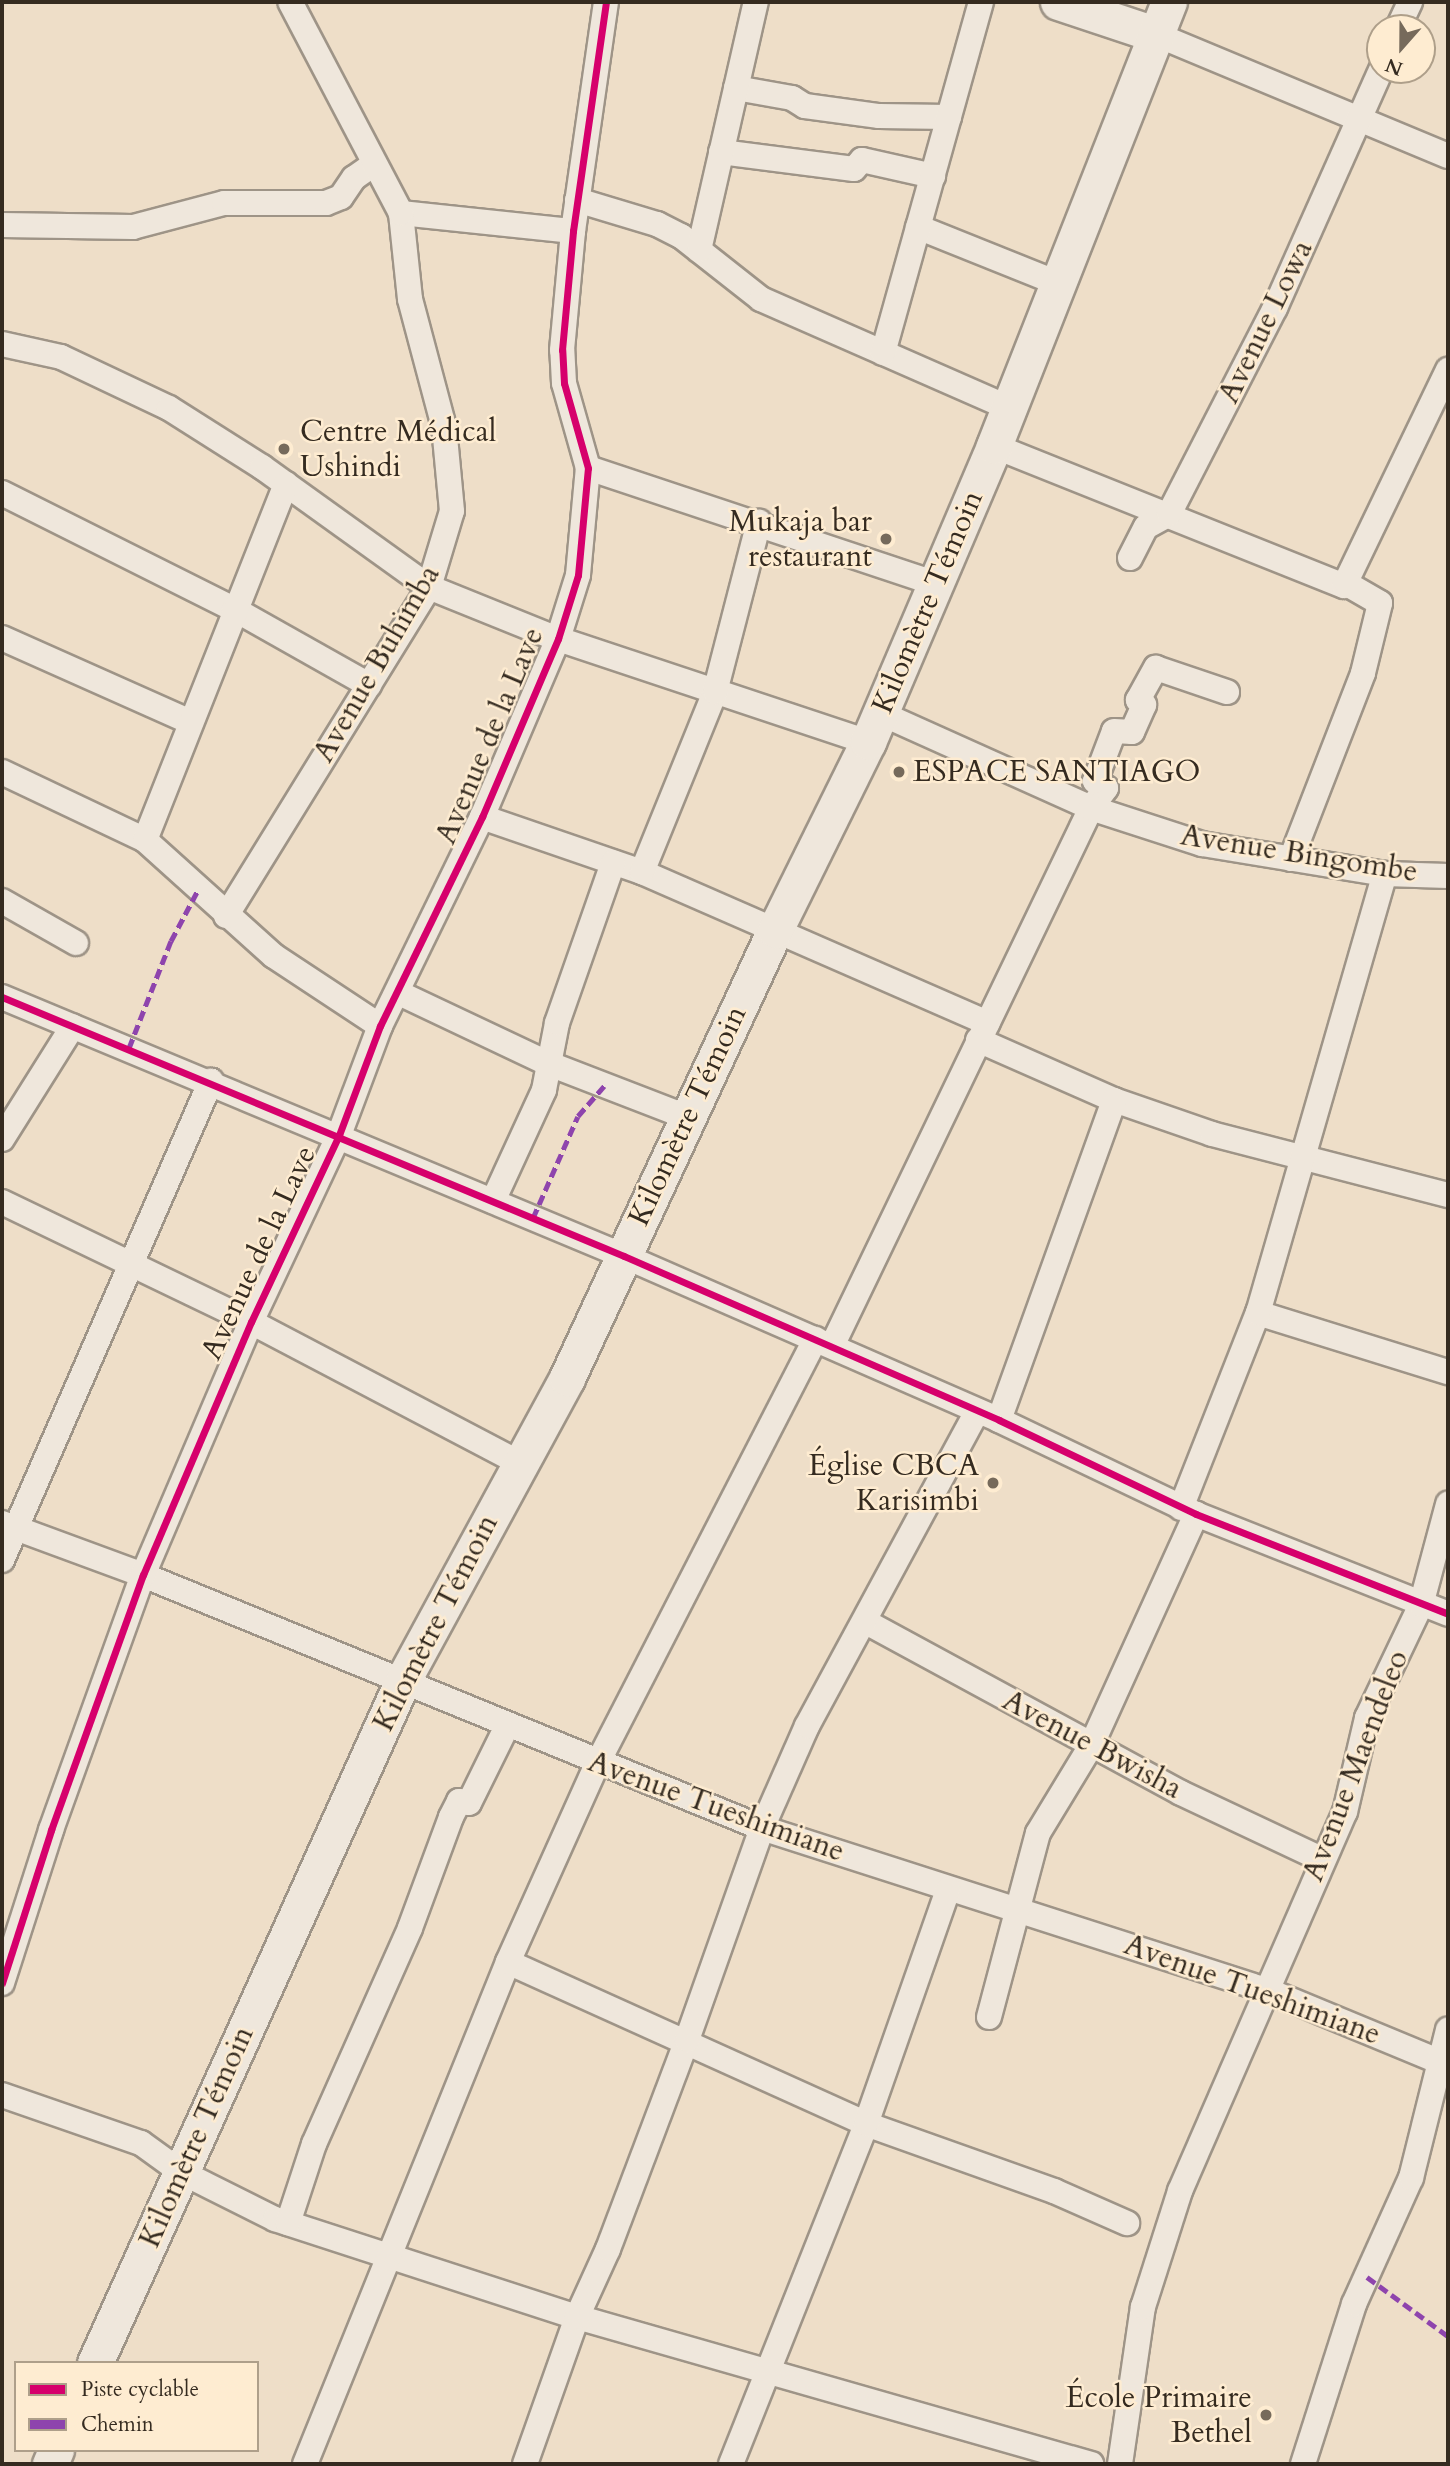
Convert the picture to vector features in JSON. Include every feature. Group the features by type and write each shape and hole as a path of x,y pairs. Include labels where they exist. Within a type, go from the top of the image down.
{"main road":[{"path":"1058,2 1155,34"},
{"name":"Kilomètre Témoin","path":"96,2361 402,1682 567,1378 775,930 874,728 994,446 1169,2"}],"street":[{"name":"Avenue Buhimba","path":"226,916 429,587 452,511 452,471 410,299 401,213 290,2"},
{"name":"Avenue de la Lave","path":"2,1983 51,1830 143,1574 251,1322 339,1135 380,1026 399,993 482,817 558,639 578,575 588,468 563,372 573,231 606,2"},
{"path":"699,250 756,2"},
{"path":"883,353 981,2"},
{"path":"1155,34 1448,156"},
{"name":"Avenue Lowa","path":"1130,558 1146,527 1169,514 1275,308 1375,84"},
{"path":"736,88 792,98 805,106 879,116 949,117"},
{"path":"721,152 854,169 862,160 933,176"},
{"path":"2,225 133,226 224,203 326,203 341,197 359,173 374,164"},
{"path":"577,200 657,225 699,250 761,299 1009,408"},
{"path":"401,213 573,231"},
{"path":"918,227 1057,284"},
{"name":"Avenue Bingombe","path":"2,344 61,357 117,380 169,408 286,484 429,587 558,639 715,692 874,728 1091,808 1211,846 1385,874 1448,876"},
{"path":"994,446 1169,514 1341,586 1347,584 1448,370"},
{"path":"588,468 759,522 937,584"},
{"path":"145,840 286,484"},
{"path":"2,493 234,610 369,685"},
{"path":"642,872 715,692 759,522"},
{"path":"1292,859 1363,673 1380,603 1347,584"},
{"path":"2,638 191,722"},
{"path":"305,2464 508,1962 597,1763 824,1343 982,1032 1091,808 1106,788 1095,781 1114,731 1132,732 1144,705 1138,700 1156,668 1227,692"},
{"path":"2,772 145,840 226,916 274,956 380,1026"},
{"path":"482,817 642,872 775,930 1114,1100 1305,1159 1448,1195"},
{"path":"493,1201 544,1090 547,1063 614,863"},
{"path":"989,2017 1038,1833 1091,1746 1189,1511 1258,1313 1305,1159 1385,874"},
{"path":"2,901 76,943"},
{"path":"399,993 547,1063 687,1117"},
{"path":"2,997 211,1081 624,1256 988,1415 1189,1511 1448,1614"},
{"path":"2,1139 73,1026"},
{"path":"2,1560 9,1526 131,1264 211,1081"},
{"path":"525,2464 577,2317 687,2040 762,1828 807,1726 988,1415 1114,1100"},
{"path":"2,1202 251,1322 519,1463"},
{"path":"1258,1313 1448,1372"},
{"name":"Avenue Maendeleo","path":"1120,2464 1143,2307 1180,2191 1269,1991 1321,1859 1348,1804 1367,1718 1421,1605 1448,1504"},
{"name":"Avenue Tueshimiane","path":"9,1526 143,1574 597,1763 762,1828 948,1889 1017,1907 1269,1991 1440,2062"},
{"name":"Avenue Bwisha","path":"866,1622 1091,1746 1321,1859"},
{"path":"288,2223 314,2144 411,1928 451,1817 459,1801 468,1803 507,1726"},
{"path":"731,2464 866,2124 948,1889"},
{"path":"508,1962 687,2040 866,2124 1127,2223"},
{"path":"1303,2464 1354,2304 1411,2178 1448,2030"},
{"path":"2,2095 123,2135 181,2172 288,2223 577,2317 1091,2464"}],"marked path":[{"path":"129,1048 171,941 198,890"},
{"path":"533,1218 578,1116 604,1086"},
{"path":"1367,2277 1448,2336"}],"cycle path":[{"path":"2,1983 51,1830 143,1575 251,1322 339,1135 380,1026 482,817 558,639 578,575 588,468 564,383 562,350 573,231 606,2"},
{"path":"2,997 624,1256 999,1420 1196,1514 1448,1614"}],"place":[{"name":"Centre Médical Ushindi","path":"284,449"},
{"name":"Mukaja bar restaurant","path":"886,539"},
{"name":"ESPACE SANTIAGO","path":"899,772"},
{"name":"Église CBCA Karisimbi","path":"993,1483"},
{"name":"École Primaire Bethel","path":"1266,2415"}]}
